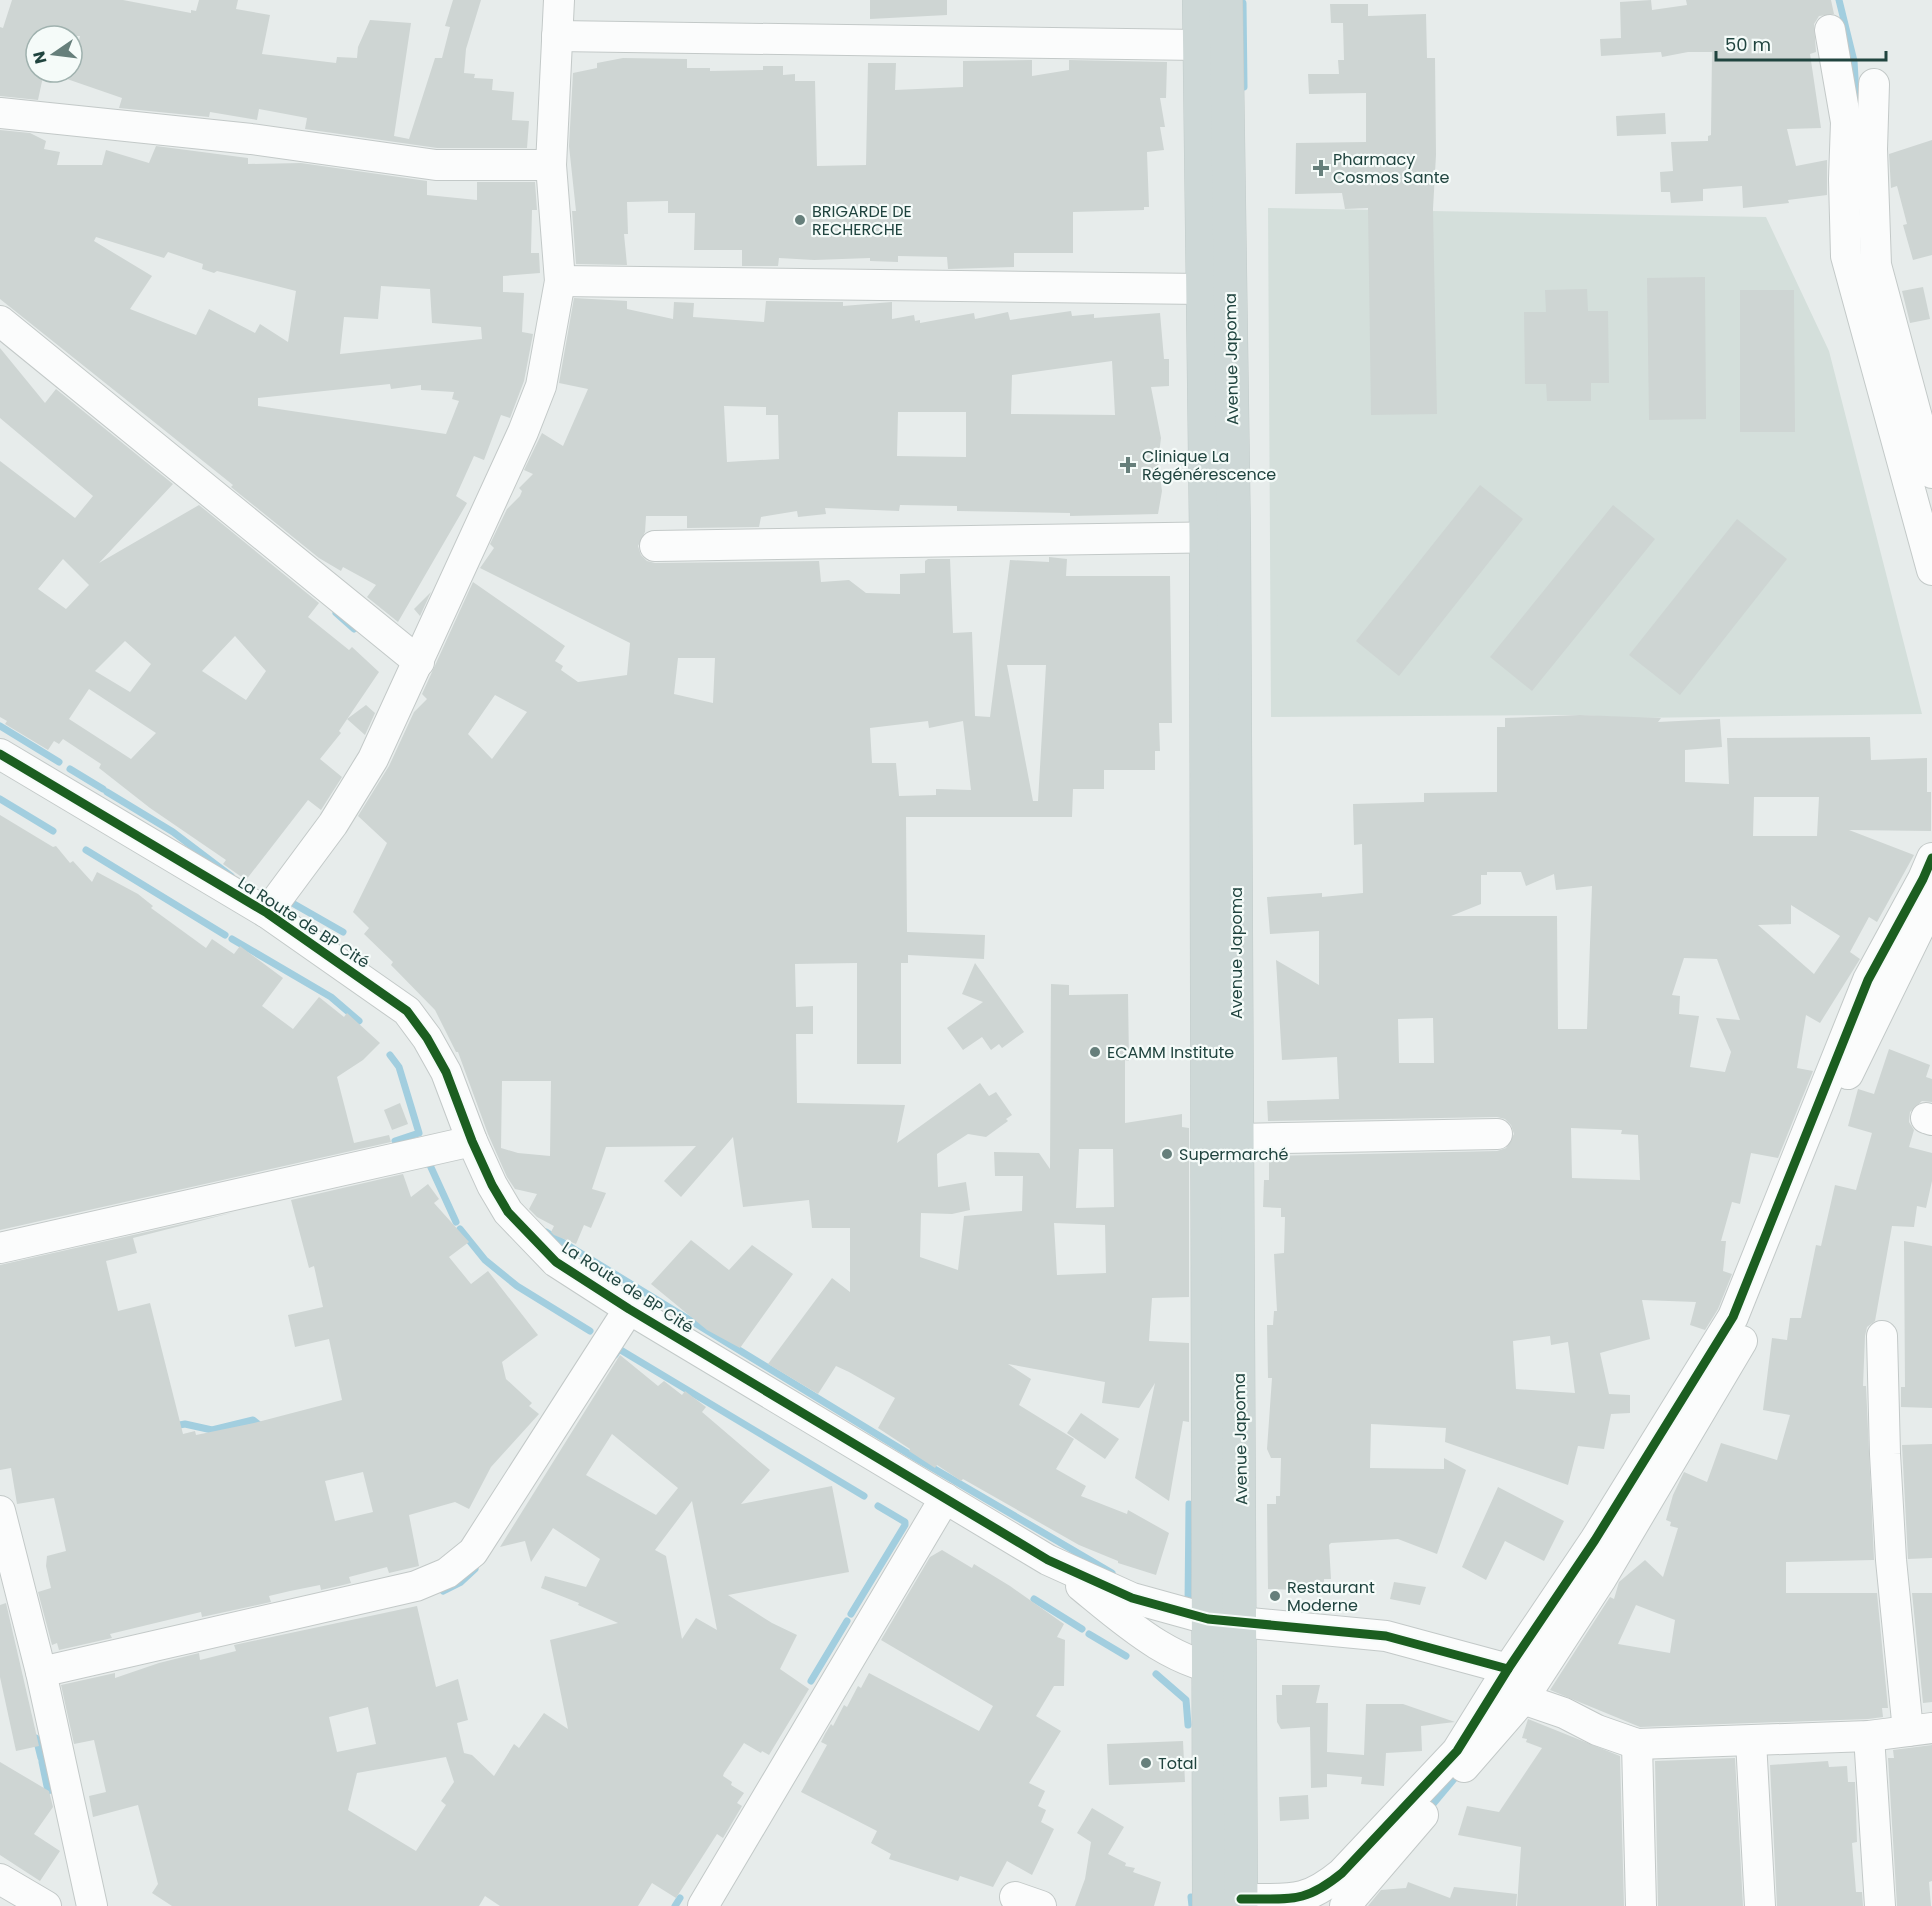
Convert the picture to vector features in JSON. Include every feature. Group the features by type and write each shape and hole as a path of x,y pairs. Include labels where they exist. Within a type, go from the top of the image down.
{"main road":[{"name":"Avenue Japoma","path":"1199,0 1203,289 1220,537 1237,1139 1242,1623 1241,1902"},
{"name":"Avenue Japoma","path":"1209,1906 1208,1619 1226,0"}],"street":[{"path":"267,913 333,824 373,759 533,411 550,345 560,281 551,165 559,0"},
{"path":"1830,30 1846,122 1844,179 1846,256 1932,570"},
{"path":"557,36 1200,45"},
{"path":"1874,84 1872,149 1876,265 1932,473"},
{"path":"0,113 262,140 418,163 551,165"},
{"path":"560,281 1203,289"},
{"path":"0,321 419,662"},
{"path":"655,546 1220,537"},
{"name":"La Route de BP Cité","path":"0,754 267,913 407,1011 427,1038 446,1072 471,1141 508,1212 556,1262 629,1309 1048,1560 1132,1598 1208,1619 1386,1636 1508,1669"},
{"path":"1241,1902 1302,1898 1322,1890 1342,1873 1457,1751 1508,1669 1595,1540 1733,1317 1868,980 1932,858"},
{"path":"1345,1906 1523,1699 1601,1579 1755,1317 1777,1261 1792,1210 1838,1096 1932,901"},
{"path":"1237,1139 1497,1134"},
{"path":"0,1248 471,1141"},
{"path":"42,1672 416,1586 447,1573 473,1552 629,1309"},
{"path":"1523,1699 1564,1713 1597,1730 1636,1744 1751,1742 1869,1736 1920,1730 1891,1560 1882,1336"},
{"path":"703,1906 945,1498"},
{"path":"0,1511 11,1594 42,1672 92,1906"},
{"name":"La Route de BP Cité","path":"1048,1560 1145,1637 1209,1669 1242,1672"},
{"path":"1869,1736 1880,1906"},
{"path":"1751,1742 1760,1906"},
{"path":"1636,1744 1641,1906"},
{"path":"0,1879 46,1906"}],"shaded area":[{"path":"1268,208 1766,217 1829,351 1922,714 1634,718 1580,715 1271,717"}],"building":[{"path":"12,0 123,0 191,13 191,10 196,11 199,0 238,0 236,9 270,15 262,54 336,63 337,57 357,58 358,47 370,20 411,23 394,136 409,139 435,58 442,58 450,27 445,26 453,0 481,0 466,49 464,73 475,74 474,78 493,79 492,90 514,92 512,120 529,121 527,148 437,148 305,129 307,118 259,109 257,120 210,112 209,117 119,108 122,98 81,84 84,84 84,24 24,24 24,84 41,84 38,100 0,96 0,27 3,28"},
{"path":"870,0 947,0 947,15 870,19"},
{"path":"1651,0 1652,10 1687,5 1686,0 1831,0 1834,14 1819,16 1814,24 1816,52 1810,54 1821,128 1787,129 1796,166 1827,160 1827,195 1788,200 1789,203 1743,208 1742,186 1703,189 1703,201 1671,203 1670,192 1661,192 1660,172 1673,171 1671,142 1708,141 1708,136 1711,135 1712,52 1688,52 1662,57 1661,52 1601,56 1600,39 1621,38 1620,2"},
{"path":"1330,4 1368,4 1368,16 1426,14 1427,58 1435,58 1436,155 1433,209 1437,414 1371,415 1368,208 1345,209 1342,193 1295,194 1296,143 1366,142 1366,93 1309,94 1308,74 1339,74 1338,60 1344,60 1343,23 1331,23"},
{"path":"623,58 687,59 687,68 710,68 710,71 763,70 763,66 783,66 783,75 795,74 795,81 815,81 817,166 866,165 868,63 896,63 895,90 963,87 963,61 1032,60 1032,76 1069,70 1069,60 1167,62 1166,98 1160,98 1165,127 1160,127 1164,150 1147,152 1149,207 1144,207 1144,210 1073,212 1073,253 1014,253 1014,267 948,269 947,257 898,256 898,262 870,261 870,258 814,260 779,258 778,266 742,266 742,250 694,250 695,213 668,213 668,201 627,202 628,234 624,234 627,265 576,264 572,211 576,211 569,146 573,73 597,68 597,63"},
{"path":"1665,113 1666,134 1617,136 1616,116"},
{"path":"0,130 30,133 46,141 44,149 60,152 57,165 102,165 106,150 149,163 156,146 248,158 248,164 301,163 427,181 427,195 477,200 477,182 535,182 537,210 532,210 531,253 539,253 540,273 503,276 503,292 524,293 522,332 533,334 524,381 510,418 501,415 484,460 474,456 456,496 467,503 398,622 367,597 376,585 343,567 341,571 319,558 231,487 233,485 0,299","holes":["96,237 164,258 168,252 203,264 202,269 214,273 217,271 296,291 288,342 260,324 255,333 209,309 196,335 130,309 152,276 94,241","381,286 430,289 432,323 481,327 482,339 340,354 344,317 378,319","390,384 391,389 421,385 421,390 454,392 452,399 459,401 446,434 258,406 258,398"]},
{"path":"1932,140 1932,255 1913,260 1903,225 1907,224 1897,186 1891,188 1889,154"},
{"path":"1705,277 1706,419 1649,420 1647,278"},
{"path":"1923,287 1930,319 1910,323 1902,291"},
{"path":"1587,289 1588,311 1608,311 1609,383 1591,383 1591,401 1547,401 1546,384 1525,384 1524,312 1546,312 1545,290"},
{"path":"1740,290 1794,290 1795,432 1740,432"},
{"path":"574,298 627,301 627,309 673,319 674,302 694,303 693,317 764,322 766,301 843,302 843,306 892,302 892,319 914,315 915,321 920,320 920,323 974,313 975,319 1008,312 1010,320 1071,311 1072,316 1094,314 1094,318 1160,313 1164,359 1169,359 1169,386 1151,387 1161,438 1158,462 1162,491 1158,514 1070,516 1070,513 957,511 957,506 900,505 899,511 825,508 826,514 798,517 797,511 761,517 759,527 687,528 687,516 646,516 645,532 638,546 641,555 647,561 655,563 819,561 821,582 849,580 866,593 900,594 900,574 925,573 925,561 928,559 950,559 953,633 972,632 975,716 990,717 1010,560 1049,562 1049,557 1067,559 1066,576 1170,576 1172,723 1159,723 1160,751 1155,751 1155,770 1104,770 1104,789 1073,789 1072,817 906,817 907,932 985,935 984,959 908,955 908,963 901,963 901,1064 857,1064 857,963 795,964 796,1007 813,1006 813,1034 796,1034 797,1103 905,1105 897,1143 980,1083 989,1096 996,1092 1012,1115 1006,1119 1008,1121 986,1137 968,1134 937,1154 938,1187 966,1182 970,1210 952,1214 921,1213 920,1257 958,1270 964,1216 1022,1211 1023,1176 995,1176 994,1152 1039,1153 1050,1169 1051,984 1069,985 1069,995 1128,994 1129,1061 1125,1060 1125,1123 1182,1114 1182,1127 1189,1128 1189,1297 1152,1298 1149,1341 1189,1343 1189,1422 1183,1421 1169,1501 1135,1478 1155,1383 1139,1408 1102,1403 1105,1382 1008,1364 1031,1379 1019,1405 1074,1439 1056,1469 1086,1486 1081,1496 1127,1514 1128,1510 1169,1533 1156,1575 1118,1563 1118,1561 1079,1545 963,1479 961,1481 937,1465 935,1468 909,1451 910,1449 878,1428 895,1398 849,1372 836,1366 818,1394 768,1364 832,1278 850,1292 850,1228 812,1228 809,1200 743,1207 733,1137 681,1197 664,1181 696,1146 606,1147 592,1189 606,1193 591,1228 584,1225 576,1244 554,1235 551,1232 554,1226 537,1217 529,1209 537,1194 515,1189 507,1177 488,1134 458,1052 435,1010 391,965 393,962 364,934 369,928 353,912 387,843 358,816 389,766 414,712 427,699 422,694 473,582 565,646 555,661 563,666 561,670 578,682 627,675 630,643 480,568 494,548 490,544 507,509 520,496 522,491 519,488 533,474 524,470 542,433 563,446 588,389 559,383","holes":["1112,361 1115,415 1011,414 1012,375","724,406 766,407 766,415 778,415 779,459 727,462","898,412 966,412 966,457 897,456","678,658 715,658 713,703 674,694","1007,665 1046,665 1038,801 1033,801","495,695 527,712 492,759 468,734","928,721 929,728 963,721 971,790 936,789 936,795 899,796 896,763 872,763 870,728","502,1081 551,1081 550,1156 518,1153 501,1148","1079,1149 1113,1149 1114,1207 1076,1208","1054,1223 1105,1225 1106,1273 1057,1275"]},
{"path":"0,348 45,403 56,389 173,484 99,563 199,505 319,603 308,617 349,650 352,647 379,672 339,731 341,733 320,759 342,777 321,810 308,800 246,880 223,864 226,860 150,808 99,768 101,764 63,739 59,744 54,741 48,750 5,724 7,721 0,717 0,461 75,518 93,496 0,418","holes":["63,559 89,585 66,609 38,589","235,636 266,671 246,700 202,671","125,641 151,664 130,692 95,671","89,689 156,733 131,759 69,719"]},
{"path":"1480,485 1523,519 1399,676 1356,641"},
{"path":"1613,505 1655,539 1532,691 1490,657"},
{"path":"1737,519 1787,559 1680,695 1629,655"},
{"path":"431,592 420,616 414,609"},
{"path":"366,705 375,713 365,735 347,719"},
{"path":"1580,715 1661,718 1658,722 1720,719 1722,747 1685,750 1685,782 1729,784 1727,738 1870,737 1871,760 1927,758 1927,792 1931,792 1931,831 1849,830 1914,855 1877,922 1869,917 1850,952 1860,959 1820,1023 1806,1015 1797,1068 1813,1071 1778,1158 1751,1153 1740,1204 1732,1202 1721,1241 1726,1241 1723,1271 1732,1274 1718,1309 1705,1330 1690,1325 1696,1302 1642,1300 1650,1339 1600,1353 1609,1394 1630,1395 1630,1413 1611,1414 1604,1449 1578,1446 1568,1485 1445,1442 1446,1428 1371,1424 1370,1468 1444,1469 1444,1458 1466,1470 1437,1554 1398,1539 1331,1543 1329,1545 1331,1579 1324,1579 1323,1591 1268,1589 1267,1504 1276,1504 1276,1496 1280,1496 1281,1458 1271,1458 1267,1449 1272,1378 1268,1378 1267,1325 1273,1325 1274,1311 1277,1311 1274,1254 1284,1253 1285,1217 1281,1217 1281,1208 1263,1207 1264,1180 1269,1180 1269,1156 1497,1151 1506,1148 1514,1134 1511,1125 1505,1119 1497,1117 1268,1121 1267,1101 1339,1099 1337,1057 1282,1060 1276,960 1319,985 1319,931 1270,934 1267,897 1322,893 1322,897 1363,893 1362,844 1354,845 1353,804 1424,802 1424,793 1497,792 1497,727 1505,727 1505,718","holes":["1754,797 1819,797 1817,836 1753,836","1487,872 1521,872 1526,886 1554,874 1556,890 1592,886 1587,1029 1558,1029 1557,916 1451,916 1481,904 1481,875 1487,875","1791,905 1840,936 1814,974 1758,925 1791,924","1684,958 1717,959 1740,1020 1716,1018 1731,1052 1725,1072 1690,1067 1699,1016 1679,1014 1680,996 1672,995","1433,1018 1434,1063 1399,1063 1398,1019","1571,1128 1622,1130 1621,1134 1638,1135 1640,1180 1572,1178","1550,1336 1551,1345 1568,1342 1575,1393 1516,1389 1513,1341"]},
{"path":"0,815 53,847 56,846 70,863 73,861 92,882 97,872 138,894 153,906 151,908 206,948 212,939 234,954 240,946 283,978 262,1006 293,1029 319,997 344,1017 347,1013 380,1043 363,1060 337,1077 354,1143 389,1135 391,1142 0,1230"},
{"path":"975,963 1024,1032 1002,1048 999,1044 991,1050 982,1037 963,1050 947,1028 983,1002 962,994"},
{"path":"1889,1049 1930,1065 1926,1077 1932,1079 1932,1102 1922,1101 1910,1112 1909,1122 1914,1130 1909,1147 1932,1153 1932,1181 1926,1208 1917,1206 1914,1227 1892,1226 1875,1321 1867,1327 1865,1336 1863,1386 1866,1386 1874,1560 1786,1562 1786,1593 1877,1593 1888,1708 1882,1708 1883,1717 1868,1719 1640,1727 1550,1690 1610,1597 1614,1599 1619,1582 1645,1560 1663,1577 1678,1528 1670,1526 1671,1522 1666,1520 1673,1495 1684,1472 1707,1482 1721,1443 1777,1460 1790,1415 1763,1410 1772,1338 1787,1340 1790,1318 1801,1318 1816,1245 1821,1246 1835,1185 1856,1190 1872,1133 1848,1126 1858,1089 1874,1094","holes":["1636,1605 1675,1620 1670,1653 1618,1644"]},
{"path":"400,1103 408,1124 392,1130 384,1110"},
{"path":"403,1174 411,1197 428,1184 439,1199 434,1203 469,1242 449,1257 471,1284 488,1271 538,1335 502,1362 506,1379 532,1403 529,1406 539,1414 491,1467 469,1509 455,1502 409,1515 419,1566 389,1573 387,1567 349,1577 351,1583 321,1590 320,1585 290,1591 269,1596 271,1602 202,1617 201,1612 110,1634 112,1638 59,1650 57,1643 52,1645 38,1592 51,1588 46,1566 47,1556 66,1551 54,1498 17,1504 11,1468 0,1470 0,1265 235,1212 133,1238 137,1253 106,1261 118,1311 150,1303 183,1434 195,1431 196,1435 254,1423 342,1400 329,1339 295,1347 288,1315 323,1307 314,1266 309,1268 291,1200","holes":["363,1472 373,1512 335,1521 325,1481"]},
{"path":"691,1240 729,1270 752,1245 793,1274 740,1348 707,1330 651,1284"},
{"path":"1904,1241 1932,1246 1932,1408 1901,1407 1901,1387 1905,1387"},
{"path":"620,1355 658,1386 664,1381 682,1395 685,1391 706,1407 702,1412 770,1470 741,1504 832,1486 849,1572 728,1595 772,1623 797,1635 780,1669 809,1689 769,1755 744,1743 724,1773 723,1776 732,1782 731,1785 744,1793 737,1803 742,1806 723,1838 717,1834 676,1898 652,1883 638,1906 500,1906 485,1896 479,1906 172,1906 152,1893 158,1884 138,1805 93,1817 89,1796 106,1792 94,1740 74,1744 61,1685 115,1673 115,1678 159,1663 199,1653 200,1660 236,1651 234,1645 417,1606 436,1687 458,1679 468,1720 457,1723 464,1753 472,1755 494,1776 514,1744 519,1748 544,1713 568,1729 550,1640 618,1623 578,1605 579,1603 541,1588 545,1576 586,1587 600,1559 553,1528 531,1562 525,1541 500,1547","holes":["612,1434 678,1488 656,1515 586,1475","692,1501 717,1630 696,1618 682,1639 666,1556 655,1550","368,1707 376,1744 337,1752 329,1717","446,1757 454,1782 441,1801 446,1805 416,1851 348,1810 357,1773"]},
{"path":"1081,1413 1119,1439 1105,1459 1067,1433"},
{"path":"1932,1444 1932,1558 1908,1559 1902,1445"},
{"path":"1498,1487 1564,1521 1544,1561 1505,1541 1486,1580 1462,1567"},
{"path":"942,1550 972,1568 974,1564 1064,1624 1057,1637 1065,1640 1064,1686 1054,1686 1036,1716 1061,1731 1029,1783 1045,1791 1038,1806 1046,1810 1041,1822 1054,1829 1032,1875 1007,1861 993,1887 960,1876 958,1881 889,1859 891,1854 871,1843 877,1831 801,1792 827,1745 821,1742 825,1734 831,1724 833,1726 844,1705 847,1707 858,1686 861,1688 869,1673 979,1731 993,1706 881,1640 930,1557"},
{"path":"1394,1582 1426,1587 1420,1605 1390,1599"},
{"path":"1912,1593 1932,1593 1932,1702 1923,1703"},
{"path":"6,1603 39,1746 16,1751 0,1677 0,1605"},
{"path":"1282,1685 1320,1685 1316,1703 1328,1703 1327,1752 1364,1755 1366,1704 1403,1704 1455,1722 1421,1726 1422,1751 1386,1753 1384,1786 1361,1784 1362,1777 1327,1774 1327,1787 1311,1788 1310,1727 1281,1729 1277,1722 1276,1695 1282,1695"},
{"path":"1528,1719 1620,1756 1624,1906 1517,1906 1521,1847 1458,1835 1467,1806 1499,1812 1542,1748 1522,1738"},
{"name":"Total","path":"1183,1741 1185,1782 1109,1785 1107,1744"},
{"path":"1932,1745 1932,1881 1929,1882 1931,1906 1897,1906 1888,1758 1894,1758 1893,1750"},
{"path":"1735,1758 1743,1906 1658,1906 1655,1761"},
{"path":"1828,1761 1829,1767 1847,1766 1848,1782 1855,1782 1857,1842 1852,1843 1856,1892 1862,1892 1863,1906 1777,1906 1770,1765"},
{"path":"0,1762 49,1791 53,1807 34,1834 60,1851 40,1881 0,1855"},
{"path":"1308,1795 1309,1819 1280,1821 1279,1797"},
{"path":"1092,1808 1124,1827 1108,1854 1126,1863 1125,1866 1135,1868 1133,1872 1161,1882 1154,1906 1075,1906 1085,1879 1091,1842 1077,1833"},
{"path":"1408,1882 1450,1898 1454,1887 1517,1894 1516,1906 1368,1906 1381,1890 1406,1888"}],"waterway":[{"path":"1839,0 1854,61 1856,95"},
{"path":"1243,3 1244,87"},
{"path":"336,613 354,629"},
{"path":"0,726 59,762"},
{"path":"70,769 103,789"},
{"path":"107,792 173,832 231,876"},
{"path":"0,799 53,831"},
{"path":"86,850 225,935"},
{"path":"287,900 343,932"},
{"path":"232,939 331,997 359,1021"},
{"path":"390,1055 399,1067 419,1133 395,1141"},
{"path":"425,1164 429,1163 456,1222"},
{"path":"460,1229 485,1260 517,1286 590,1331"},
{"path":"546,1232 914,1457 1112,1573"},
{"path":"615,1355 619,1349 864,1496"},
{"path":"174,1426 185,1424 212,1430 253,1420 263,1428"},
{"path":"1188,1606 1189,1504"},
{"path":"851,1614 905,1525 905,1522 878,1506"},
{"path":"443,1591 461,1582 475,1569"},
{"path":"1034,1599 1082,1629"},
{"path":"811,1681 847,1621"},
{"path":"1089,1634 1126,1656"},
{"path":"1156,1674 1186,1700 1188,1725"},
{"path":"36,1738 41,1758"},
{"path":"42,1762 48,1791"},
{"path":"1428,1810 1459,1773"},
{"path":"1191,1897 1192,1906"},
{"path":"675,1906 680,1898"}],"cycle path":[{"path":"0,754 267,913 407,1011 427,1038 446,1072 472,1141 492,1185 508,1212 556,1262 629,1309 1048,1560 1132,1598 1208,1619 1386,1636 1508,1669"},
{"path":"1241,1899 1295,1898 1306,1895 1328,1883 1342,1873 1457,1751 1508,1669 1595,1540 1733,1317 1868,980 1932,858"}],"place":[{"name":"Pharmacy Cosmos Sante","path":"1321,168"},
{"name":"BRIGARDE DE RECHERCHE","path":"800,220"},
{"name":"Clinique La Régénérescence","path":"1128,465"},
{"name":"ECAMM Institute","path":"1095,1052"},
{"name":"Supermarché","path":"1167,1154"},
{"name":"Restaurant Moderne","path":"1275,1596"},
{"name":"Total","path":"1146,1763"}]}
